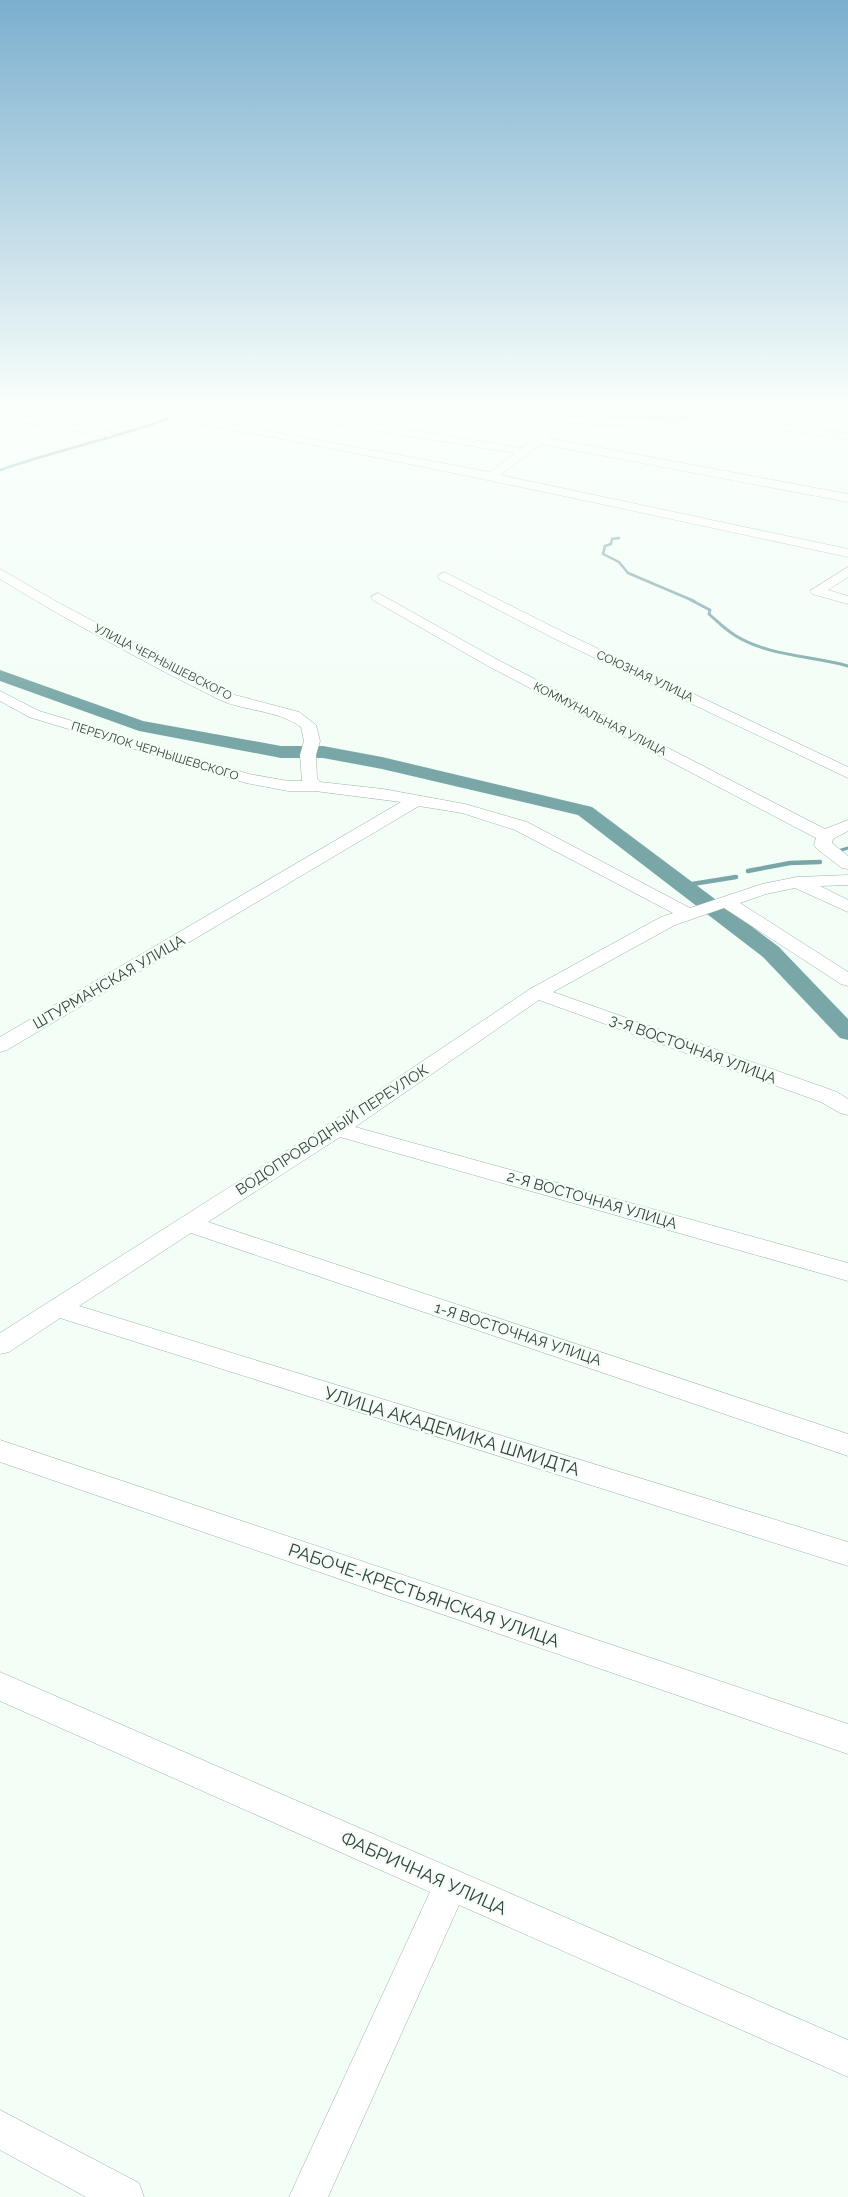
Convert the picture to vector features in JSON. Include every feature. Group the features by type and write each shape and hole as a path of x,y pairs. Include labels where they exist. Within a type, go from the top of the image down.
{"street":[{"path":"630,507 848,552"},
{"path":"848,571 817,591 848,600"},
{"name":"УЛИЦА ЧЕРНЫШЕВСКОГО","path":"0,573 54,606 226,697 294,716 308,725 312,741 309,753 310,780 315,786"},
{"name":"СОЮЗНАЯ УЛИЦА","path":"444,576 558,635 848,773"},
{"name":"КОММУНАЛЬНАЯ УЛИЦА","path":"378,596 493,663 825,836"},
{"name":"ПЕРЕУЛОК ЧЕРНЫШЕВСКОГО","path":"0,695 34,714 246,778 288,786 315,786 417,800 465,809 521,826 688,914"},
{"name":"ШТУРМАНСКАЯ УЛИЦА","path":"0,1046 417,800"},
{"path":"848,825 825,836 823,845 848,864"},
{"name":"ВОДОПРОВОДНЫЙ ПЕРЕУЛОК","path":"0,1345 337,1128 537,993 668,921 762,889 797,882 848,880"},
{"path":"797,882 848,907"},
{"path":"725,901 848,980"},
{"name":"3-Я ВОСТОЧНАЯ УЛИЦА","path":"537,993 828,1097 848,1108"},
{"name":"2-Я ВОСТОЧНАЯ УЛИЦА","path":"337,1128 848,1272"},
{"name":"1-Я ВОСТОЧНАЯ УЛИЦА","path":"188,1224 848,1445"},
{"name":"УЛИЦА АКАДЕМИКА ШМИДТА","path":"56,1308 848,1554"},
{"name":"РАБОЧЕ-КРЕСТЬЯНСКАЯ УЛИЦА","path":"0,1451 848,1739"},
{"name":"ФАБРИЧНАЯ УЛИЦА","path":"0,1686 848,2059"},
{"path":"308,2197 451,1884"},
{"path":"0,2129 125,2197"}],"waterway":[{"path":"619,538 612,539 611,544 605,546 603,554 619,562 628,573 694,601"},
{"path":"691,600 710,610 709,614 722,626 749,643 776,652 848,666"},
{"path":"0,675 139,726 281,752 323,752 382,763 585,811 771,952 848,1033"},
{"path":"838,851 848,848"},
{"path":"748,871 790,863 820,862"},
{"path":"686,885 736,877"}]}
